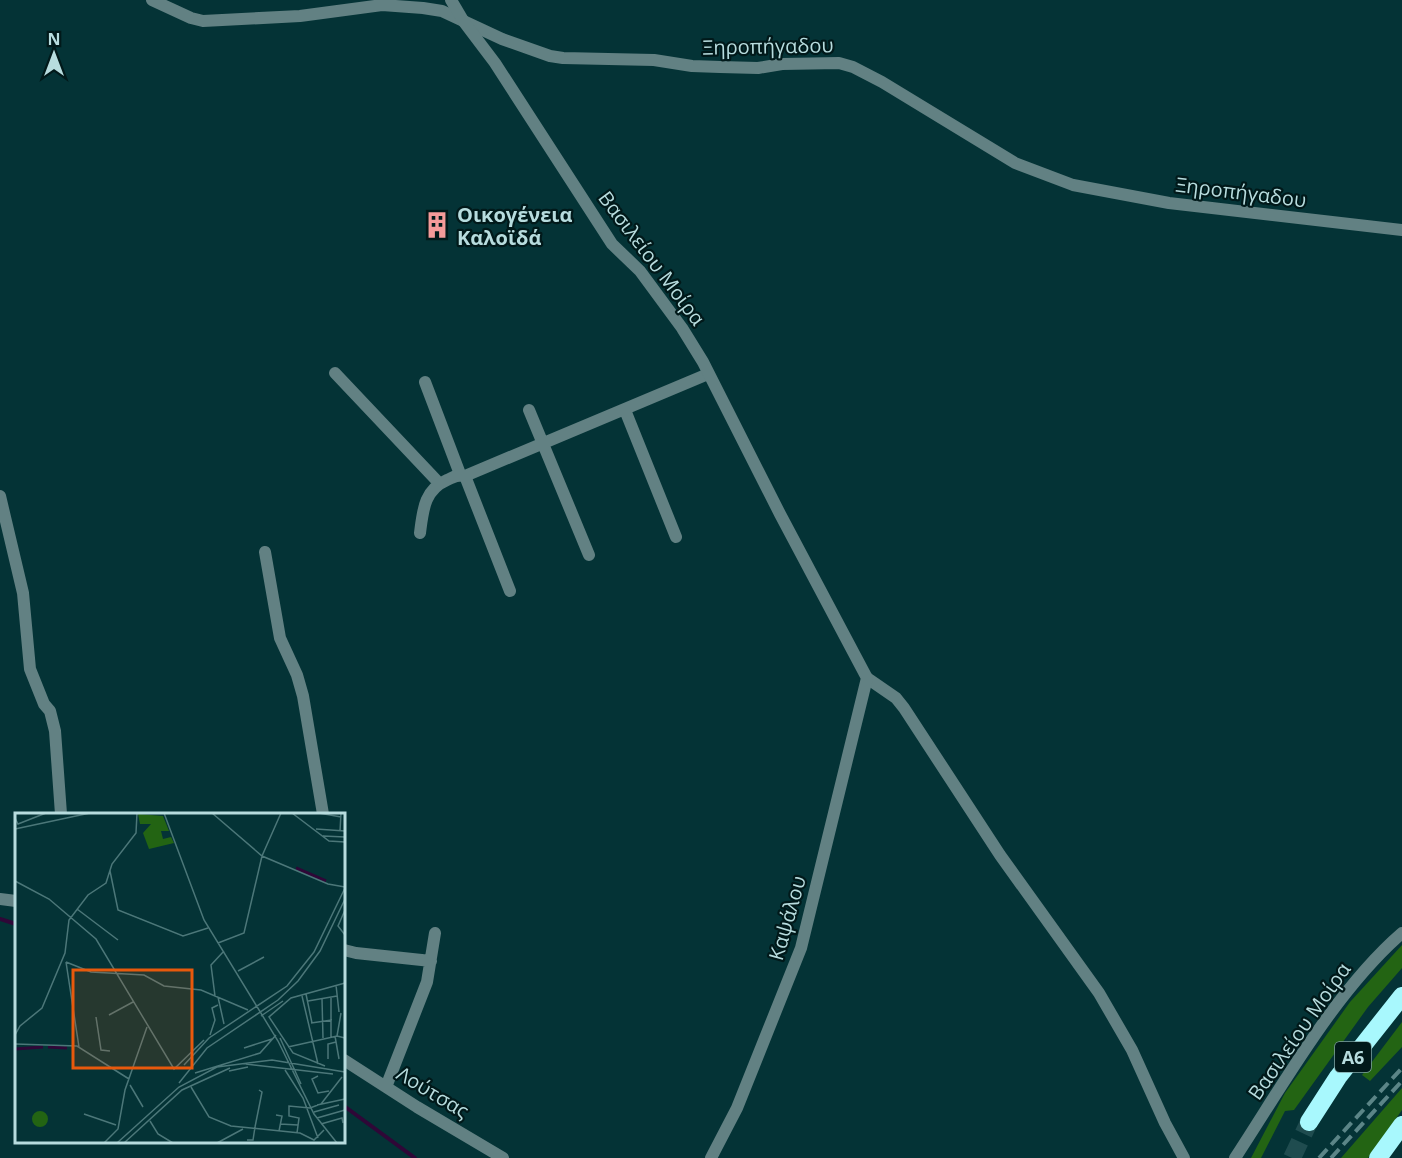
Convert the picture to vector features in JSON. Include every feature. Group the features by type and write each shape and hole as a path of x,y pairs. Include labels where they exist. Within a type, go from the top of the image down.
{"highway":[{"name":"Α6","path":"1310,1122 1338,1077 1402,996"},
{"path":"1378,1158 1402,1125"}],"street":[{"name":"Ξηροπήγαδου","path":"152,0 203,21 300,16 382,4 433,9 502,39 550,56 563,58 637,59 692,66 758,68 782,64 839,63 853,67 882,82 1015,163 1073,185 1169,203 1402,230"},
{"name":"Βασιλείου Μοίρα","path":"452,0 464,22 495,63 612,244 645,278 682,328 867,678"},
{"path":"335,373 439,483"},
{"path":"420,533 426,498 439,483 625,410 708,374"},
{"path":"425,382 510,591"},
{"path":"529,410 589,555"},
{"path":"625,410 676,537"},
{"path":"0,496 23,593 30,669 44,704 50,711 55,731 61,813"},
{"path":"265,552 280,638 297,675 303,696 323,813"},
{"path":"867,678 896,698 904,708 1000,855 1099,993 1132,1050 1165,1123 1184,1158"},
{"name":"Καψάλου","path":"711,1158 737,1108 801,948 867,678"},
{"path":"0,899 15,901"},
{"path":"386,1087 427,982 435,933"},
{"name":"Βασιλείου Μοίρα","path":"1235,1158 1305,1050 1343,998 1384,949 1402,933"},
{"path":"345,950 375,956 431,961"},
{"name":"Λούτσας","path":"345,1061 503,1158"}],"green space":[{"path":"1402,945 1402,968 1368,1007 1294,1110 1285,1111 1261,1158 1251,1158 1285,1093 1350,1002"},
{"path":"1402,1022 1402,1047 1370,1081 1362,1075"},
{"path":"1402,1088 1402,1110 1368,1158 1341,1158"}],"waterway":[{"path":"0,919 15,924"},
{"path":"345,1107 415,1158"}],"tunnel":[{"path":"1292,1158 1309,1122"}],"railway":[{"path":"1319,1158 1402,1068"},
{"path":"1331,1158 1402,1081"}],"place":[{"name":"Οικογένεια Καλοϊδά","path":"437,225"}]}
